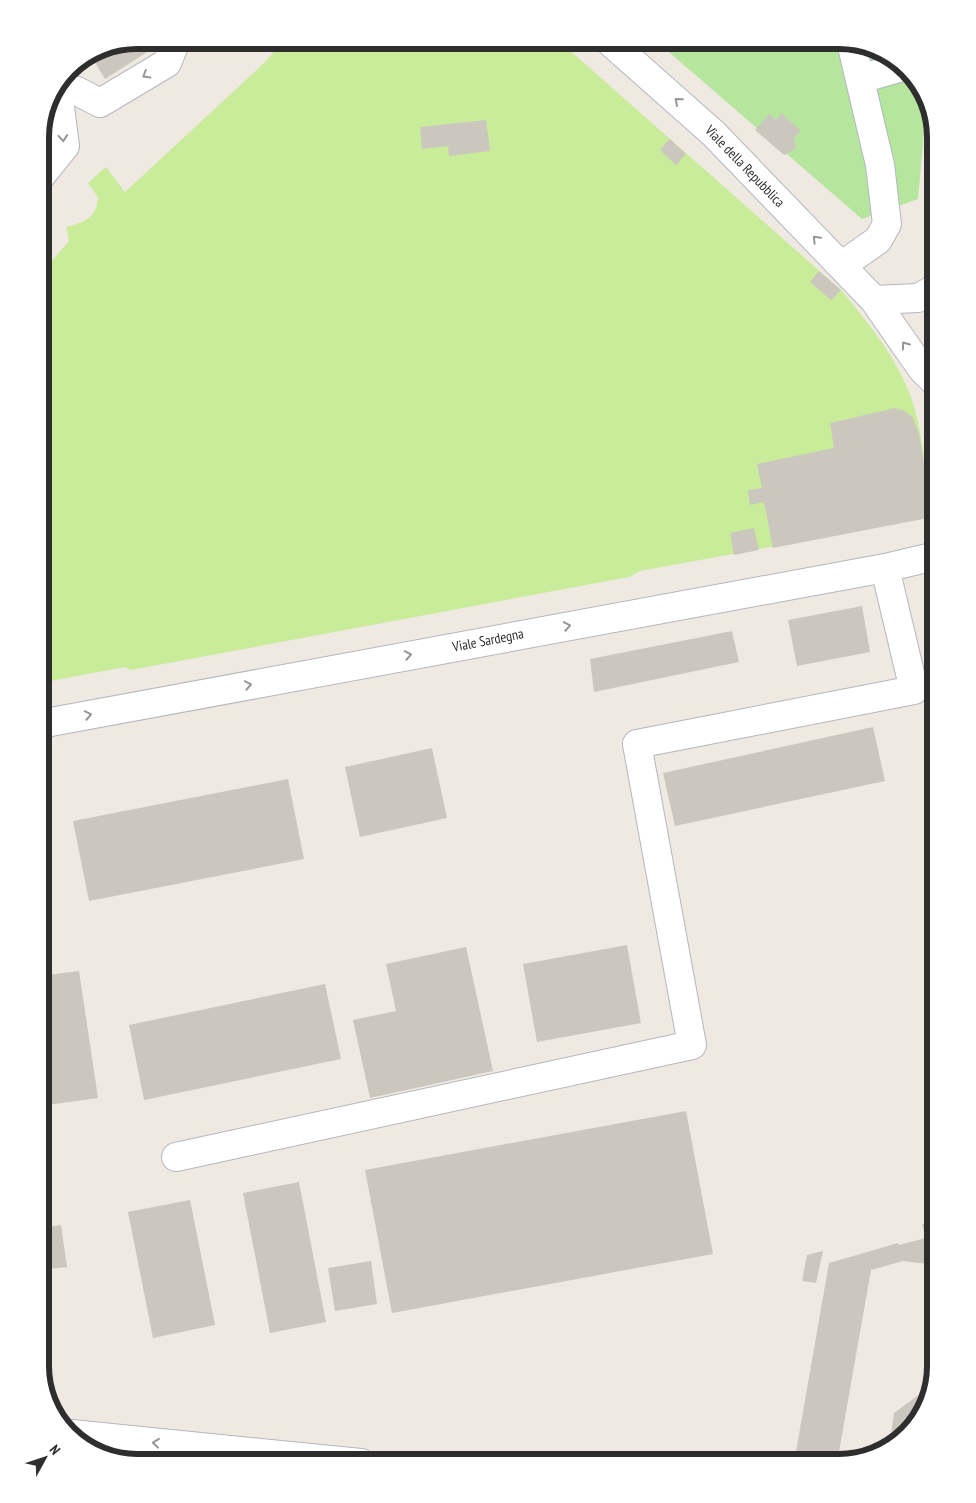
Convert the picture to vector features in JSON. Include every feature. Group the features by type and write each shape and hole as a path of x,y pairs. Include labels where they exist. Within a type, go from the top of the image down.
{"street":[{"path":"63,90 77,91 100,103 167,63 173,49"},
{"name":"Viale della Repubblica","path":"618,49 714,134 874,300 927,374"},
{"path":"841,266 878,240 887,224 880,164 853,50"},
{"path":"860,79 895,69"},
{"path":"49,165 64,146 59,96"},
{"path":"874,300 918,298 927,293"},
{"name":"Viale Sardegna","path":"49,722 885,568 927,558"},
{"path":"176,1157 692,1045 637,744 914,690 885,568"},
{"path":"83,1435 271,1454"}],"green space":[{"path":"276,49 568,49 841,290 863,317 894,361 910,393 921,436 927,476 927,518 640,571 629,577 131,670 125,667 49,681 49,264 69,241 66,227 84,221 95,210 98,197 88,183 106,167 125,192 264,63"},
{"path":"665,49 857,50 878,58 897,71 912,88 921,103 925,120 918,199 862,219"}],"building":[{"path":"152,49 105,79 94,60 119,50"},
{"path":"781,113 801,131 794,138 795,149 784,155 755,130 769,114 776,120"},
{"path":"486,120 490,151 449,156 448,146 422,149 420,127"},
{"path":"670,139 686,154 676,165 660,150"},
{"path":"819,271 841,290 831,300 810,282"},
{"path":"895,408 905,411 913,418 919,434 927,481 927,518 773,548 764,502 750,505 748,490 762,488 757,464 834,448 830,423"},
{"path":"754,528 759,550 734,555 730,533"},
{"path":"862,606 870,652 797,666 788,620"},
{"path":"732,631 739,662 594,692 590,659"},
{"path":"873,727 885,781 675,826 663,773"},
{"path":"432,748 447,818 360,837 345,767"},
{"path":"288,779 304,859 89,901 73,821"},
{"path":"627,945 641,1023 537,1042 523,964"},
{"path":"466,947 493,1071 370,1098 353,1020 396,1011 386,964"},
{"path":"79,971 98,1098 49,1105 49,975"},
{"path":"325,984 341,1059 144,1100 129,1025"},
{"path":"686,1111 713,1254 392,1313 365,1170"},
{"path":"299,1182 326,1322 270,1333 243,1193"},
{"path":"190,1200 215,1325 153,1338 128,1212"},
{"path":"927,1223 927,1264 903,1261 871,1270 839,1454 796,1454 829,1263 898,1243 899,1245 926,1238 922,1224"},
{"path":"61,1225 67,1267 49,1269 49,1227"},
{"path":"823,1251 816,1283 802,1281 807,1255"},
{"path":"371,1261 377,1304 335,1311 328,1268"},
{"path":"923,1392 921,1400 909,1420 891,1437 894,1413"}]}
